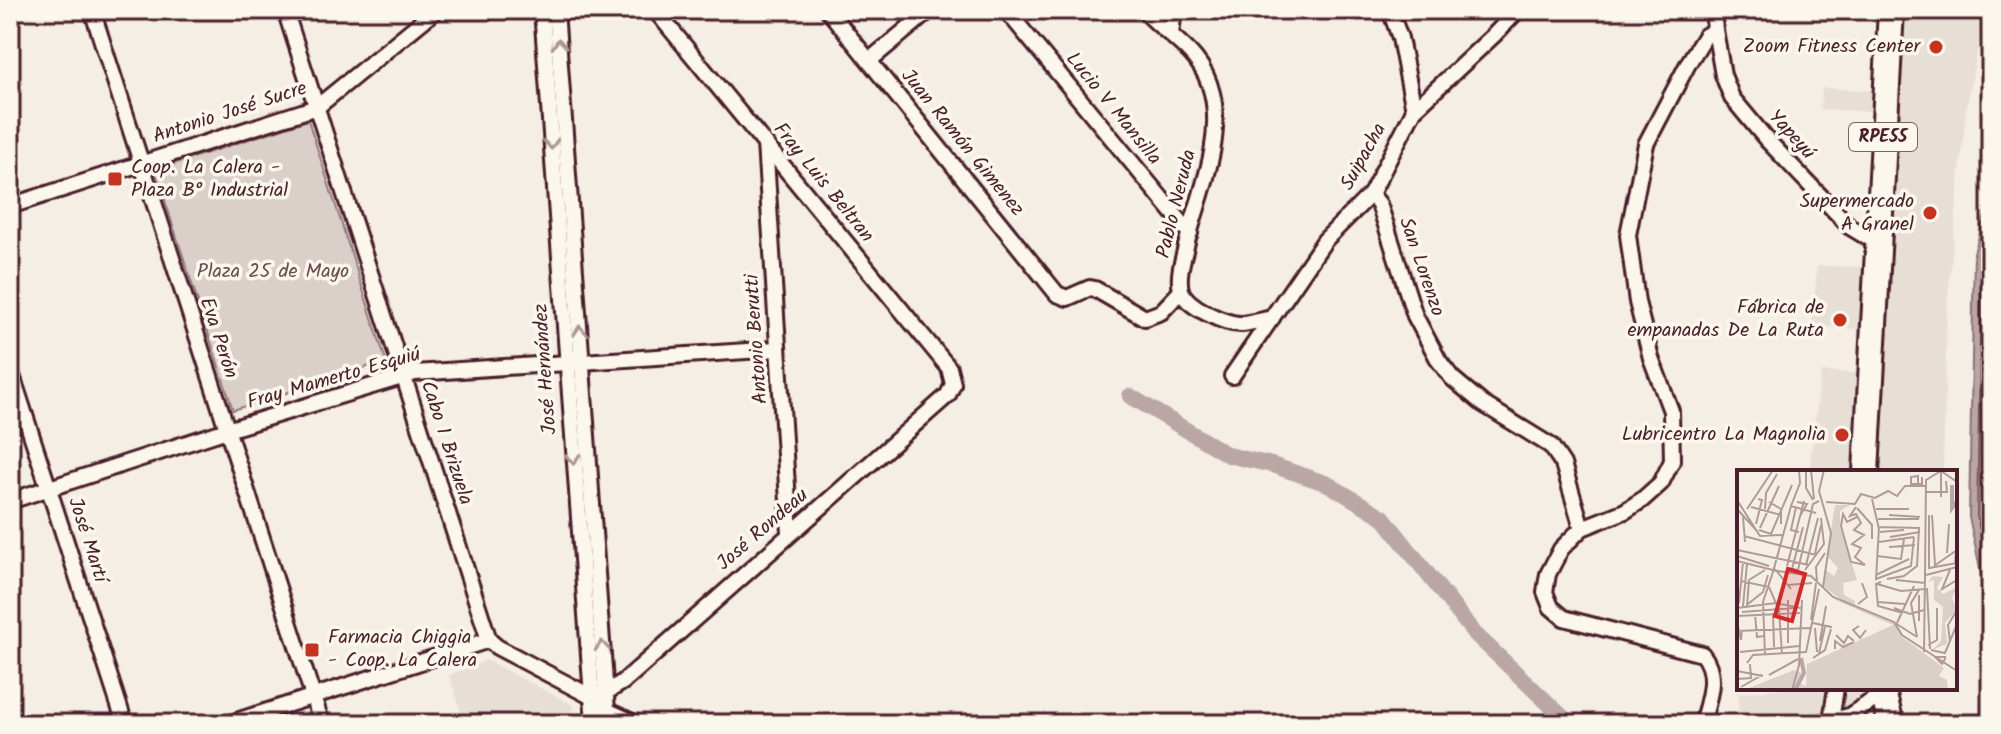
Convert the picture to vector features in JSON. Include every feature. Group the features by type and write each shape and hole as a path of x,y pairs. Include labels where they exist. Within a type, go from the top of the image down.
{"main road":[{"name":"RPE55","path":"1859,470 1870,299 1878,238 1891,10"},
{"name":"RPE55","path":"1866,470 1877,300 1876,263"},
{"path":"1882,691 1891,724"}],"street":[{"name":"Eva Perón","path":"92,10 322,724"},
{"name":"Cabo 1 Brizuela","path":"285,10 489,640"},
{"name":"Antonio José Sucre","path":"10,206 317,107 436,10"},
{"name":"José Hernández","path":"542,10 555,91 582,363 599,695 594,724"},
{"name":"José Hernández","path":"556,10 555,91 566,363 599,695"},
{"name":"Fray Luis Beltran","path":"655,10 949,368 953,384"},
{"name":"Juan Ramón Gimenez","path":"828,10 1057,294 1067,298 1090,288 1095,289 1145,318 1161,312 1181,291"},
{"path":"870,60 930,10"},
{"name":"Lucio V Mansilla","path":"1006,10 1190,233"},
{"name":"Pablo Neruda","path":"1144,10 1183,43 1203,72 1212,92 1214,112 1208,171 1181,267 1181,291"},
{"path":"1171,34 1174,10"},
{"path":"1390,10 1400,38 1414,110"},
{"name":"Suipacha","path":"1232,376 1325,240 1371,194 1414,110 1518,10"},
{"name":"Yapeyú","path":"1713,10 1723,75 1732,98 1767,140 1850,227 1865,236 1878,238"},
{"path":"1702,724 1712,676 1702,654 1571,621 1551,607 1545,592 1548,574 1561,549 1582,528 1625,511 1642,500 1661,483 1672,461 1671,411 1651,358 1637,302 1628,235 1646,144 1689,62 1705,36 1715,30"},
{"name":"Antonio Berutti","path":"765,143 790,533"},
{"name":"San Lorenzo","path":"1371,194 1384,219 1415,316 1439,361 1452,378 1483,404 1534,433 1557,454 1563,464 1582,528"},
{"path":"1181,291 1187,302 1231,323 1272,318"},
{"name":"Fray Mamerto Esquiú","path":"10,501 403,376 777,349"},
{"name":"José Martí","path":"10,369 125,724"},
{"name":"José Rondeau","path":"599,695 623,682 948,395 953,384"},
{"path":"227,724 489,640 497,647 599,695 607,717 637,724"},
{"path":"1831,721 1836,690"},
{"path":"1814,724 1865,708 1882,691"}],"shaded area":[{"path":"1882,10 1985,10 1966,109 1947,307 1943,470 1809,470 1821,372 1856,373 1860,329 1812,326 1817,266 1864,267 1875,111 1820,110 1822,88 1877,91"},
{"path":"486,660 573,705 574,724 451,724 449,719 462,714 449,675"},
{"path":"1767,690 1886,690 1879,724 1875,713 1854,724 1737,724 1739,693"}],"green space":[{"name":"Plaza 25 de Mayo","path":"308,120 386,361 233,410 155,170"}],"water":[{"path":"1991,195 1991,621 1969,517 1974,253"}],"waterway":[{"path":"1130,396 1228,455 1272,465 1328,484 1383,517 1474,633 1570,724"}],"place":[{"name":"Zoom Fitness Center","path":"1936,47"},
{"name":"Coop. La Calera - Plaza B° Industrial","path":"115,179"},
{"name":"Supermercado A Granel","path":"1930,213"},
{"name":"Fábrica de empanadas De La Ruta","path":"1840,320"},
{"name":"Lubricentro La Magnolia","path":"1842,435"},
{"name":"Farmacia Chiggia - Coop. La Calera","path":"312,650"}]}
